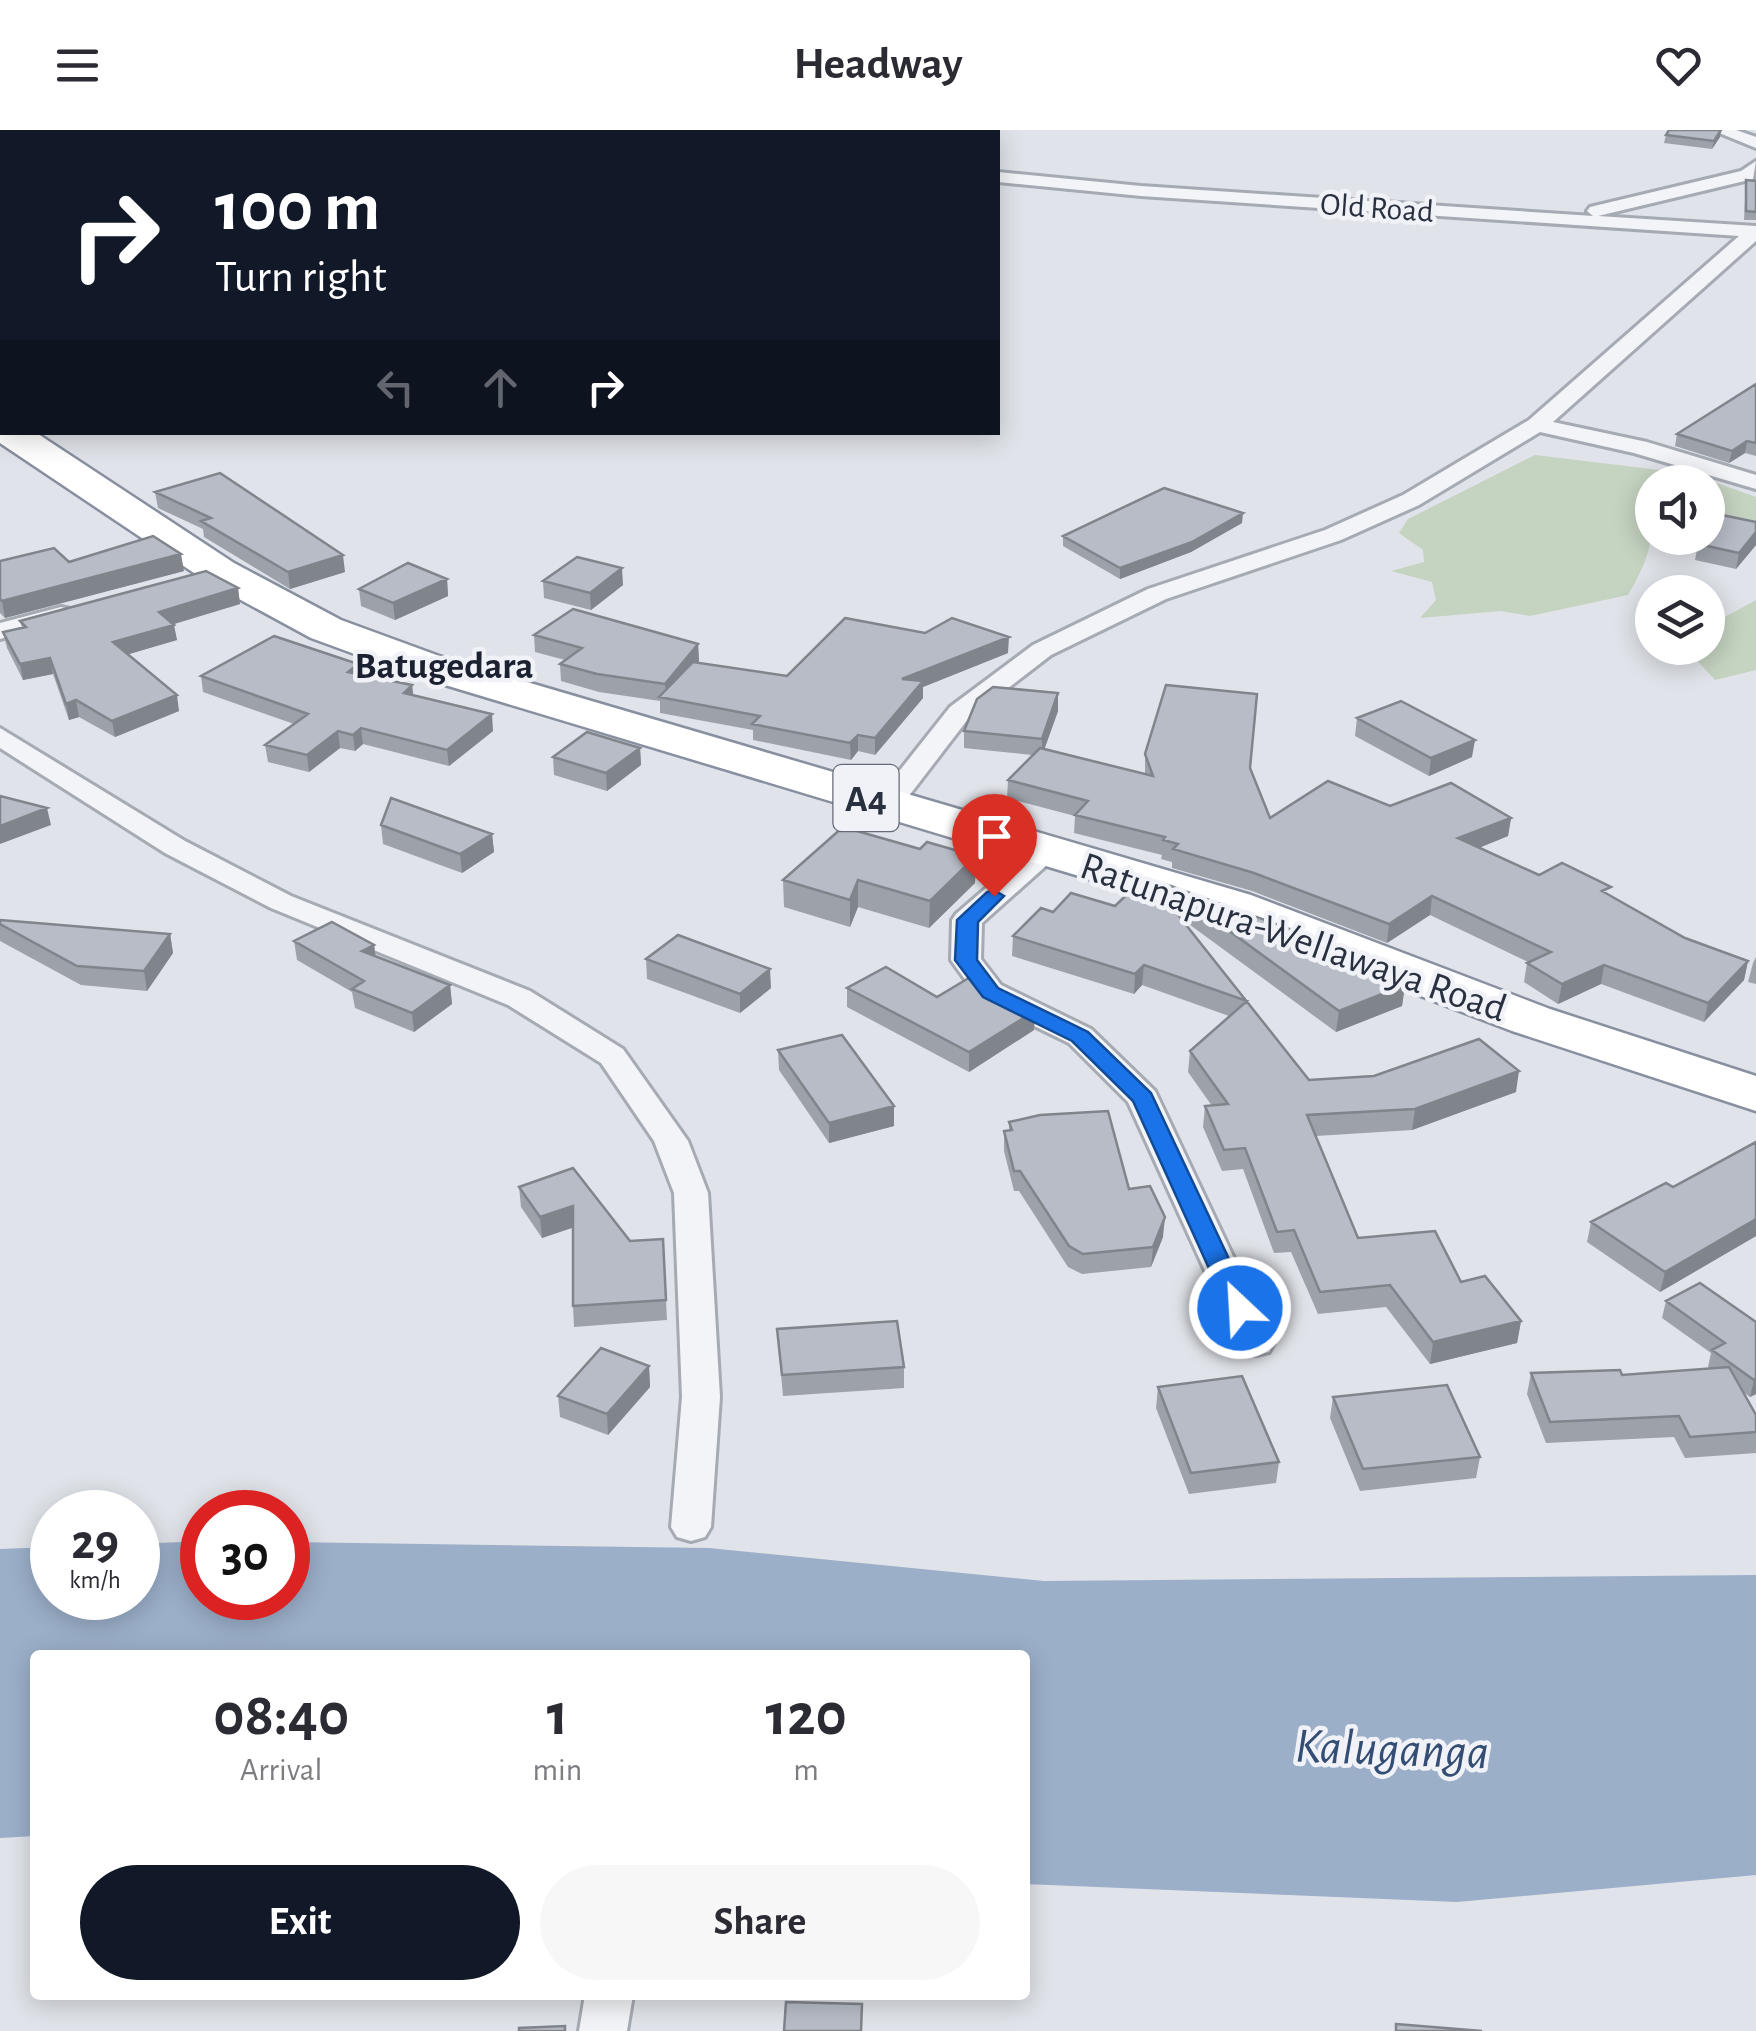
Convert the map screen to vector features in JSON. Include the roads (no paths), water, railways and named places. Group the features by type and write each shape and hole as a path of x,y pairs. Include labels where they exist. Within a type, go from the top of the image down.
{"highway":[{"name":"Ratunapura-Wellawaya Road","path":"14,435 202,577 326,630 427,666 1234,906 1531,1020 1756,1094"}],"street":[{"path":"1720,130 1756,144"},
{"path":"1562,219 1747,175 1756,166"},
{"name":"Old Road","path":"1000,177 1160,193 1756,232"},
{"path":"888,804 959,713 1042,650 1157,594 1333,535 1411,500 1537,425 1756,232"},
{"path":"1537,425 1638,447 1756,482"},
{"path":"0,631 90,606"},
{"path":"0,736 175,847 281,902 520,998 612,1056 671,1141 691,1193 701,1397 692,1528"},
{"path":"1048,850 968,920 966,960 990,992 1080,1036 1143,1098 1256,1343"},
{"path":"603,2031 607,2000"}],"water":[{"name":"Kaluganga","path":"180,1542 180,1620 310,1620 310,1542 709,1548 1044,1581 1756,1575 1756,1875 1457,1902 1030,1884 1030,1650 30,1650 30,1836 0,1838 0,1549 30,1548 30,1620 160,1620 160,1543"}],"district":[{"name":"Batugedara","path":"444,665"}]}
